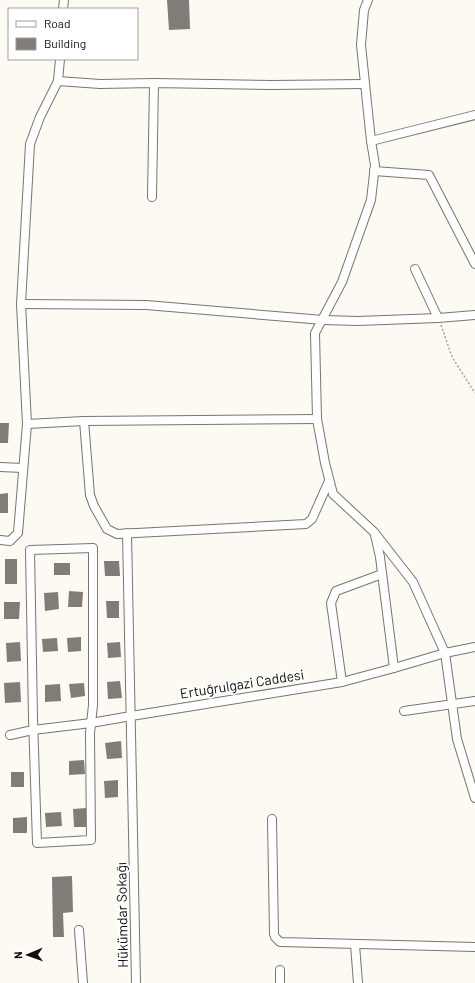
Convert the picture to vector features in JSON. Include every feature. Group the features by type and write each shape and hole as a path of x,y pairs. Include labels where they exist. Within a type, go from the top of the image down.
{"street":[{"path":"368,0 364,10 361,45 375,165 371,200 342,282 315,333 317,419 333,494 374,532 413,582 445,653 457,739 475,798"},
{"path":"0,540 10,541 18,533 27,424 22,304 30,144 40,117 58,81 60,60"},
{"path":"58,81 100,84 365,84"},
{"path":"152,197 154,83"},
{"path":"371,141 475,115"},
{"path":"374,171 430,175 475,264"},
{"path":"416,269 438,318"},
{"path":"22,304 146,305 322,320 358,321 475,315"},
{"path":"27,424 84,421 317,419"},
{"path":"84,421 90,495 94,506 107,530 117,534 306,524 312,519 329,480"},
{"path":"0,467 23,468"},
{"path":"374,532 380,557 394,668"},
{"name":"Hükümdar Sokağı","path":"127,533 136,983"},
{"path":"93,548 93,705 91,724 91,840 37,843 33,730 30,550 93,548"},
{"path":"342,682 331,602 336,591 382,574"},
{"name":"Ertuğrulgazi Caddesi","path":"10,735 33,730 91,724 131,716 342,682 445,653 475,647"},
{"path":"404,711 475,701"},
{"path":"272,819 275,937 280,942 475,947"},
{"path":"79,930 83,983"},
{"path":"355,945 358,983"},
{"path":"280,970 280,983"}],"path":[{"path":"438,318 452,357 475,393"}],"building":[{"path":"167,0 189,0 190,29 169,30"},
{"path":"0,423 9,423 8,443 0,443"},
{"path":"8,493 8,513 0,513 0,494"},
{"path":"5,559 17,559 17,584 5,584"},
{"path":"104,561 119,561 120,576 105,576"},
{"path":"54,563 70,563 70,575 54,575"},
{"path":"69,591 83,592 82,607 68,607"},
{"path":"58,592 59,609 45,611 44,593"},
{"path":"106,601 119,601 119,618 107,618"},
{"path":"4,602 20,602 19,619 4,619"},
{"path":"81,637 81,651 68,652 67,638"},
{"path":"57,638 58,651 43,652 42,639"},
{"path":"20,642 21,661 7,662 6,643"},
{"path":"120,642 121,657 108,658 107,643"},
{"path":"120,681 122,698 108,699 107,682"},
{"path":"20,682 21,702 5,703 4,683"},
{"path":"84,683 85,696 71,698 69,684"},
{"path":"60,684 61,701 45,702 45,685"},
{"path":"121,741 122,758 107,759 105,743"},
{"path":"84,760 85,774 69,775 69,761"},
{"path":"11,772 24,772 24,787 11,787"},
{"path":"118,780 118,797 105,798 104,781"},
{"path":"87,808 88,827 74,827 73,809"},
{"path":"61,812 62,826 46,827 45,813"},
{"path":"27,817 27,833 13,833 13,818"},
{"path":"72,876 73,912 63,913 64,937 53,937 52,877"}]}
